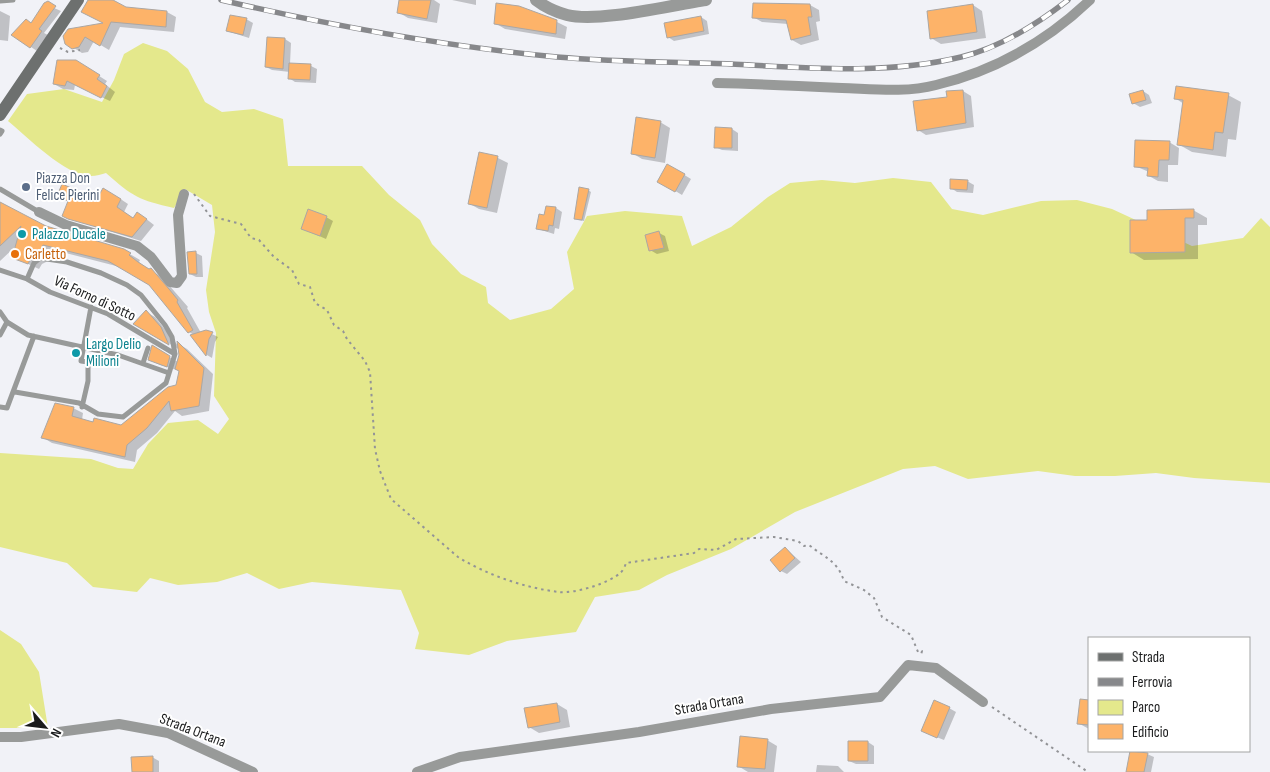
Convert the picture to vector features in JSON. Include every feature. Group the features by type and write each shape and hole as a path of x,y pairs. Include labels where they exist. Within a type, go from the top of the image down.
{"main road":[{"path":"0,115 54,46 75,1"}],"street":[{"path":"536,0 546,7 568,15 601,16 706,0"},
{"path":"717,83 890,90 935,86 975,72 1028,49 1067,22 1090,0"},
{"path":"39,212 66,225 137,246 151,257 170,282 177,284 182,276 178,215 184,194"},
{"path":"908,665 936,668 983,702"},
{"name":"Strada Ortana","path":"417,772 460,757 638,732 771,709 880,697 908,665"},
{"name":"Strada Ortana","path":"0,737 21,737 119,724 168,734 253,772"}],"lane":[{"path":"0,1 13,0"},
{"path":"0,130 2,132 0,134"},
{"path":"0,188 39,212"},
{"path":"14,392 79,403 82,407 98,414 123,417 166,384 176,354 172,337 166,325 141,294 126,285 101,273 67,262 40,258 34,263 27,279"},
{"name":"Via Forno di Sotto","path":"0,270 27,279 50,292 91,307 150,344 176,354"},
{"path":"82,407 89,372 88,362 81,361 82,346 91,307"},
{"path":"0,312 7,322 23,332 34,336 82,346 143,363 169,373"},
{"path":"0,335 7,322"},
{"path":"0,407 7,408 34,336"},
{"path":"143,363 150,344"}],"path":[{"path":"54,46 68,52 80,50"},
{"path":"184,194 194,194 210,216 241,224 250,238 259,240 286,268 292,270 299,284 310,287 315,303 327,310 334,324 343,331 347,340 365,361 370,372 376,449 380,471 391,499 458,558 508,579 560,593 577,591 600,583 620,573 626,563 694,553 699,549 716,550 736,539 774,537 798,541 804,546 809,545 823,554 839,568 844,581 864,590 874,598 882,617 911,635 918,652 922,651 921,656 925,662 908,665"},
{"path":"983,702 1088,772"}],"green space":[{"path":"143,43 167,51 188,69 205,102 222,112 254,109 283,119 288,166 362,166 389,195 420,220 432,244 461,274 486,287 488,303 510,320 551,309 574,289 567,252 587,216 625,211 682,216 692,246 731,227 768,197 790,183 822,180 855,183 893,178 931,182 952,209 983,215 1041,201 1077,200 1112,209 1192,246 1243,238 1261,218 1270,227 1270,483 1194,478 1156,473 1075,476 1038,471 968,479 935,466 903,469 795,512 731,549 667,575 639,590 595,597 576,632 507,641 469,655 415,649 419,633 401,590 312,582 279,589 247,573 217,582 178,585 150,578 137,592 93,587 67,563 0,547 0,453 91,459 118,468 133,469 148,444 168,423 198,420 218,434 229,419 214,396 216,333 209,312 206,290 215,232 212,205 185,189 174,208 152,203 130,193 106,173 93,176 81,175 59,163 8,121 27,94 64,89 102,102 114,80 124,54"},
{"path":"0,630 21,644 39,672 48,728 0,728"}],"building":[{"path":"88,0 113,0 126,7 167,11 166,27 111,22 100,46 85,37 79,47 72,49 65,44 63,36 68,29 103,23 81,12"},
{"path":"399,0 431,0 427,19 397,13"},
{"path":"48,1 56,6 39,29 42,31 30,48 11,35 26,19 31,23 44,3"},
{"path":"496,3 519,6 557,20 556,34 494,24"},
{"path":"753,3 810,4 812,17 808,17 811,35 791,40 786,20 752,18"},
{"path":"973,4 977,32 930,39 927,11"},
{"path":"230,15 247,18 243,35 226,31"},
{"path":"701,16 704,31 667,38 664,23"},
{"path":"267,37 285,38 283,69 265,67"},
{"path":"57,60 76,60 100,75 97,79 107,86 101,98 67,81 65,86 53,84"},
{"path":"289,63 311,64 310,80 288,79"},
{"path":"1176,86 1229,93 1223,133 1215,132 1213,150 1177,145 1183,100 1174,99"},
{"path":"963,90 966,123 917,131 913,101 947,97 946,91"},
{"path":"1143,90 1146,100 1132,104 1129,94"},
{"path":"636,117 661,121 655,158 631,154"},
{"path":"715,127 732,128 732,148 714,148"},
{"path":"1135,140 1170,141 1169,160 1159,160 1158,177 1147,176 1148,168 1134,167"},
{"path":"479,152 498,156 487,208 468,204"},
{"path":"667,164 685,174 675,192 657,182"},
{"path":"950,179 968,180 967,190 950,189"},
{"path":"62,184 97,199 103,188 121,199 117,207 133,218 137,212 147,219 132,237 68,219 62,216 68,201 57,196"},
{"path":"579,187 589,189 582,220 574,219"},
{"path":"0,202 46,226 124,249 131,253 129,255 138,262 149,269 151,268 178,300 177,302 193,330 188,333 149,285 108,261 43,245 39,254 31,258 28,264 12,258 21,226 0,246"},
{"path":"546,206 556,207 553,226 549,225 548,231 536,229 539,214 544,215"},
{"path":"308,209 327,216 320,236 301,229"},
{"path":"1194,209 1194,218 1185,218 1185,252 1130,253 1130,220 1147,220 1147,210"},
{"path":"659,231 664,248 649,251 645,235"},
{"path":"196,251 197,274 189,274 187,252"},
{"path":"146,310 161,327 169,345 133,324"},
{"path":"206,330 213,332 209,339 206,356 190,335"},
{"path":"177,341 204,368 199,406 171,411 169,401 147,428 127,445 125,457 41,438 55,403 74,407 72,416 93,422 94,418 121,425 168,387 176,385 179,371 175,369 179,355"},
{"path":"152,345 170,356 167,367 148,360"},
{"path":"785,547 795,558 780,572 770,560"},
{"path":"1080,699 1088,700 1088,725 1077,724"},
{"path":"934,700 950,707 937,738 921,731"},
{"path":"557,703 560,722 528,728 524,708"},
{"path":"740,736 768,739 765,769 737,767"},
{"path":"848,741 868,741 868,761 848,761"},
{"path":"1130,752 1148,753 1144,772 1126,772"},
{"path":"153,756 153,772 132,772 131,757"}],"railway":[{"path":"221,0 388,34 472,47 557,57 847,69 933,63 976,53 1018,34 1068,0"}],"place":[{"name":"Piazza Don Felice Pierini","path":"26,187"},
{"name":"Palazzo Ducale","path":"22,234"},
{"name":"Carletto","path":"15,254"},
{"name":"Largo Delio Milioni","path":"76,353"}]}
